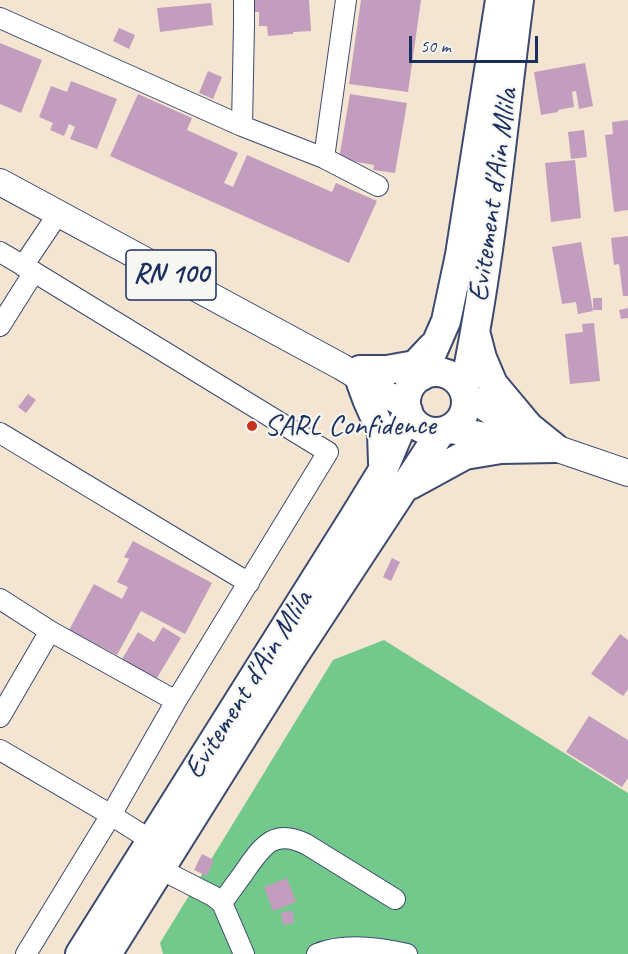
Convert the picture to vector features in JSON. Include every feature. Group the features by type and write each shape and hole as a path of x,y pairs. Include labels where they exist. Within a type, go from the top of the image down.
{"highway":[{"name":"Evitement d'Ain Mlila","path":"419,378 446,321 460,255 500,0"},
{"name":"Evitement d'Ain Mlila","path":"464,391 476,332 519,0"},
{"path":"446,321 434,345 415,365 387,370 354,371 382,433 393,479 465,454 501,449 555,448"},
{"path":"476,332 482,358 493,384 529,426 555,448"},
{"path":"429,373 446,374 459,382 464,391 466,408 463,417 458,424 445,431 431,432 422,429 414,423 407,409 407,394 413,384 429,373"},
{"name":"Evitement d'Ain Mlila","path":"107,954 291,660 393,479 407,409"},
{"name":"Evitement d'Ain Mlila","path":"80,954 152,841 393,479 445,431"}],"main road":[{"name":"RN 100","path":"0,182 354,371 407,409"},
{"name":"RN 100","path":"354,371 419,378"},
{"path":"464,391 517,429 555,448 628,473"},
{"path":"445,431 555,448"}],"street":[{"path":"242,126 244,0"},
{"path":"324,158 346,0"},
{"path":"0,18 242,126 324,158 378,186"},
{"path":"0,326 58,214"},
{"path":"0,252 328,452 176,701 111,815 26,954"},
{"path":"0,433 249,582"},
{"path":"0,599 50,631 176,701"},
{"path":"0,717 50,631"},
{"path":"0,750 152,841"},
{"path":"222,903 260,849 281,838 294,838 306,844 395,899"},
{"path":"160,869 213,896 222,903 244,954"},
{"path":"317,954 323,951 358,948 386,949 407,954"}],"green space":[{"path":"384,640 628,793 628,954 163,954 160,943 333,660"}],"building":[{"path":"251,0 309,0 311,31 268,36 267,26 259,26 259,12 252,12"},
{"path":"361,0 421,0 408,92 349,84"},
{"path":"211,3 213,25 160,32 157,8"},
{"path":"119,28 135,35 129,49 113,41"},
{"path":"0,43 42,60 21,113 0,104"},
{"path":"585,63 593,106 579,109 576,91 572,92 574,107 541,115 534,72"},
{"path":"208,71 222,77 213,99 199,93"},
{"path":"71,81 117,99 97,149 70,139 75,127 69,124 64,136 50,130 53,123 39,117 51,86 67,92"},
{"path":"138,94 192,118 187,130 238,153 224,183 233,187 247,155 332,192 336,183 377,201 349,263 110,156"},
{"path":"350,94 407,103 395,173 373,170 374,165 339,159"},
{"path":"628,120 628,210 614,212 605,135 613,134 612,122"},
{"path":"584,130 587,157 571,159 568,132"},
{"path":"575,160 581,218 551,222 545,163"},
{"path":"628,236 628,296 623,296 619,264 614,265 611,238"},
{"path":"581,242 593,311 578,314 576,302 562,304 552,247"},
{"path":"593,298 602,298 602,310 593,310"},
{"path":"628,308 628,318 621,319 619,310"},
{"path":"594,323 600,381 570,384 565,334 583,332 582,324"},
{"path":"28,394 36,400 26,413 18,407"},
{"path":"133,541 212,583 185,634 141,611 117,655 69,630 94,584 122,599 128,587 117,582 129,559 124,557"},
{"path":"392,558 400,562 391,581 383,577"},
{"path":"163,627 181,638 155,681 121,661 138,632 154,642"},
{"path":"620,634 628,640 628,689 623,696 591,674"},
{"path":"589,716 628,740 628,778 622,787 566,752"},
{"path":"202,854 214,860 207,876 194,870"},
{"path":"287,878 296,902 273,911 264,887"},
{"path":"293,911 294,923 283,925 281,912"}],"place":[{"name":"SARL Confidence","path":"252,426"}]}
